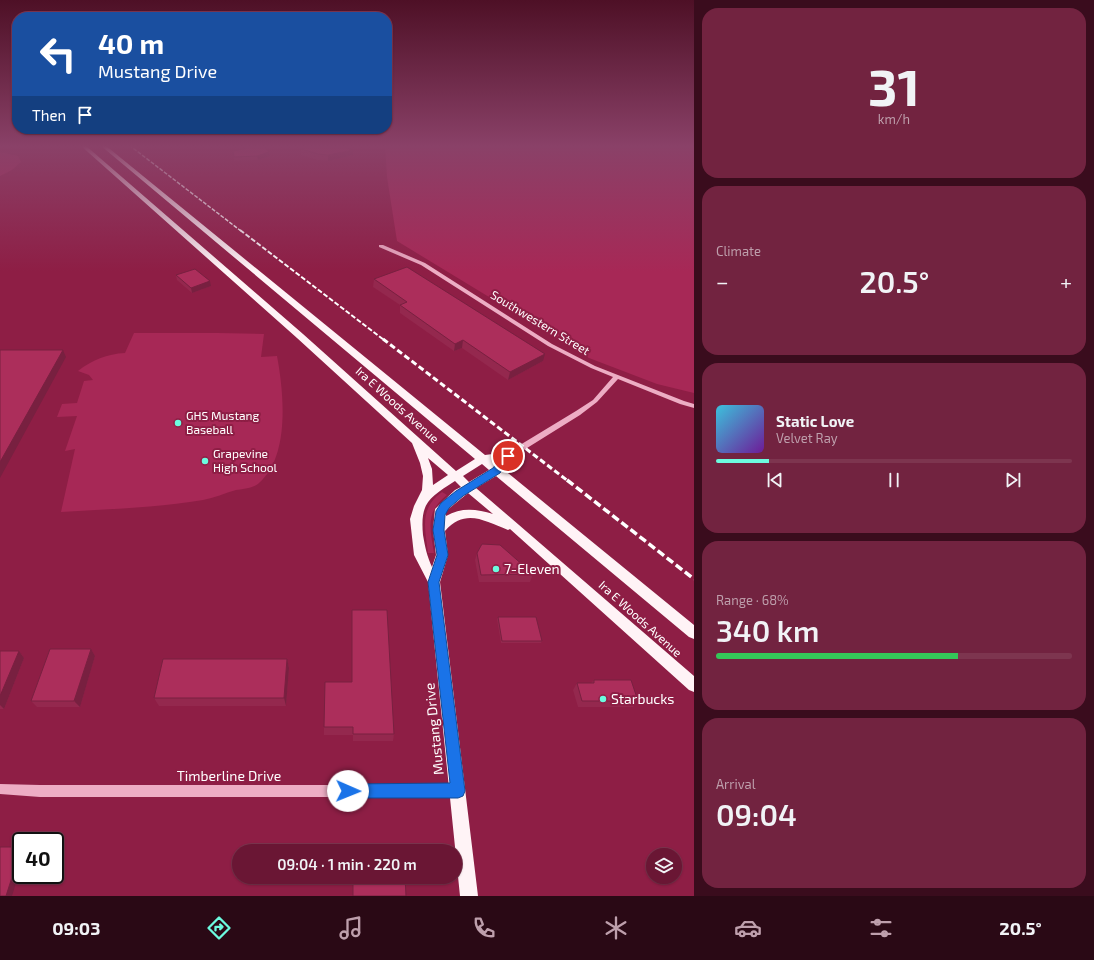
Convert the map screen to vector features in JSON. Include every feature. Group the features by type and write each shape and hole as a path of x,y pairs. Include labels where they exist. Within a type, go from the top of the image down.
{"main road":[{"name":"Ira E Woods Avenue","path":"129,187 694,685"},
{"name":"Ira E Woods Avenue","path":"153,187 694,633"},
{"path":"416,440 429,475 428,489 425,497"},
{"name":"Mustang Drive","path":"469,896 434,582 420,555 416,519 419,506 425,497 483,459 508,456"},
{"name":"Mustang Drive","path":"434,582 442,555 439,530 440,514 442,510 469,487 497,470 508,456"},
{"path":"439,530 451,517 471,513 492,518 518,529"}],"street":[{"name":"Southwestern Street","path":"381,246 423,264 550,345 593,367 694,406"},
{"name":"Mustang Drive","path":"508,456 595,401 617,377"},
{"name":"Timberline Drive","path":"0,789 40,791 458,791"}],"shaded area":[{"path":"389,187 694,187 694,393 657,384 589,358 397,241"},
{"name":"GHS Mustang Baseball","path":"134,333 264,334 261,357 277,356 283,405 280,441 276,457 269,471 257,485 207,499 185,503 61,512 75,449 65,451 77,416 57,417 62,404 77,403 84,381 93,380 89,375 78,371 100,358 125,353"},
{"path":"442,492 447,495 435,508 431,521 431,536 434,553 428,553 425,519 430,505"}],"building":[{"path":"407,267 545,354 510,372 463,340 455,344 400,305 407,302 374,279"},
{"path":"195,269 210,281 191,288 176,275"},
{"path":"0,350 63,350 0,462"},
{"name":"7-Eleven","path":"482,544 500,545 533,574 481,575 477,553"},
{"path":"352,610 387,610 394,734 353,734 353,727 324,727 325,682 352,682"},
{"path":"498,617 536,617 542,641 502,641"},
{"path":"50,649 91,649 74,701 31,701"},
{"path":"0,651 19,651 0,696"},
{"path":"163,659 287,659 284,698 154,698"},
{"path":"594,680 631,680 638,701 582,701 577,683 594,683"},
{"path":"0,847 12,847 12,877 6,896 0,896"},
{"path":"353,884 405,884 406,896 353,896"}],"railway":[{"path":"183,187 241,231"},
{"path":"240,230 384,340"},
{"path":"383,339 568,481"},
{"path":"567,480 694,579"}],"place":[{"name":"GHS Mustang Baseball","path":"178,423"},
{"name":"Grapevine High School","path":"205,461"},
{"name":"7-Eleven","path":"496,569"},
{"name":"Starbucks","path":"603,699"}],"route":[{"path":"348,791 458,791 434,582 442,555 439,530 440,514 445,506 469,487 497,470 508,456"}]}
